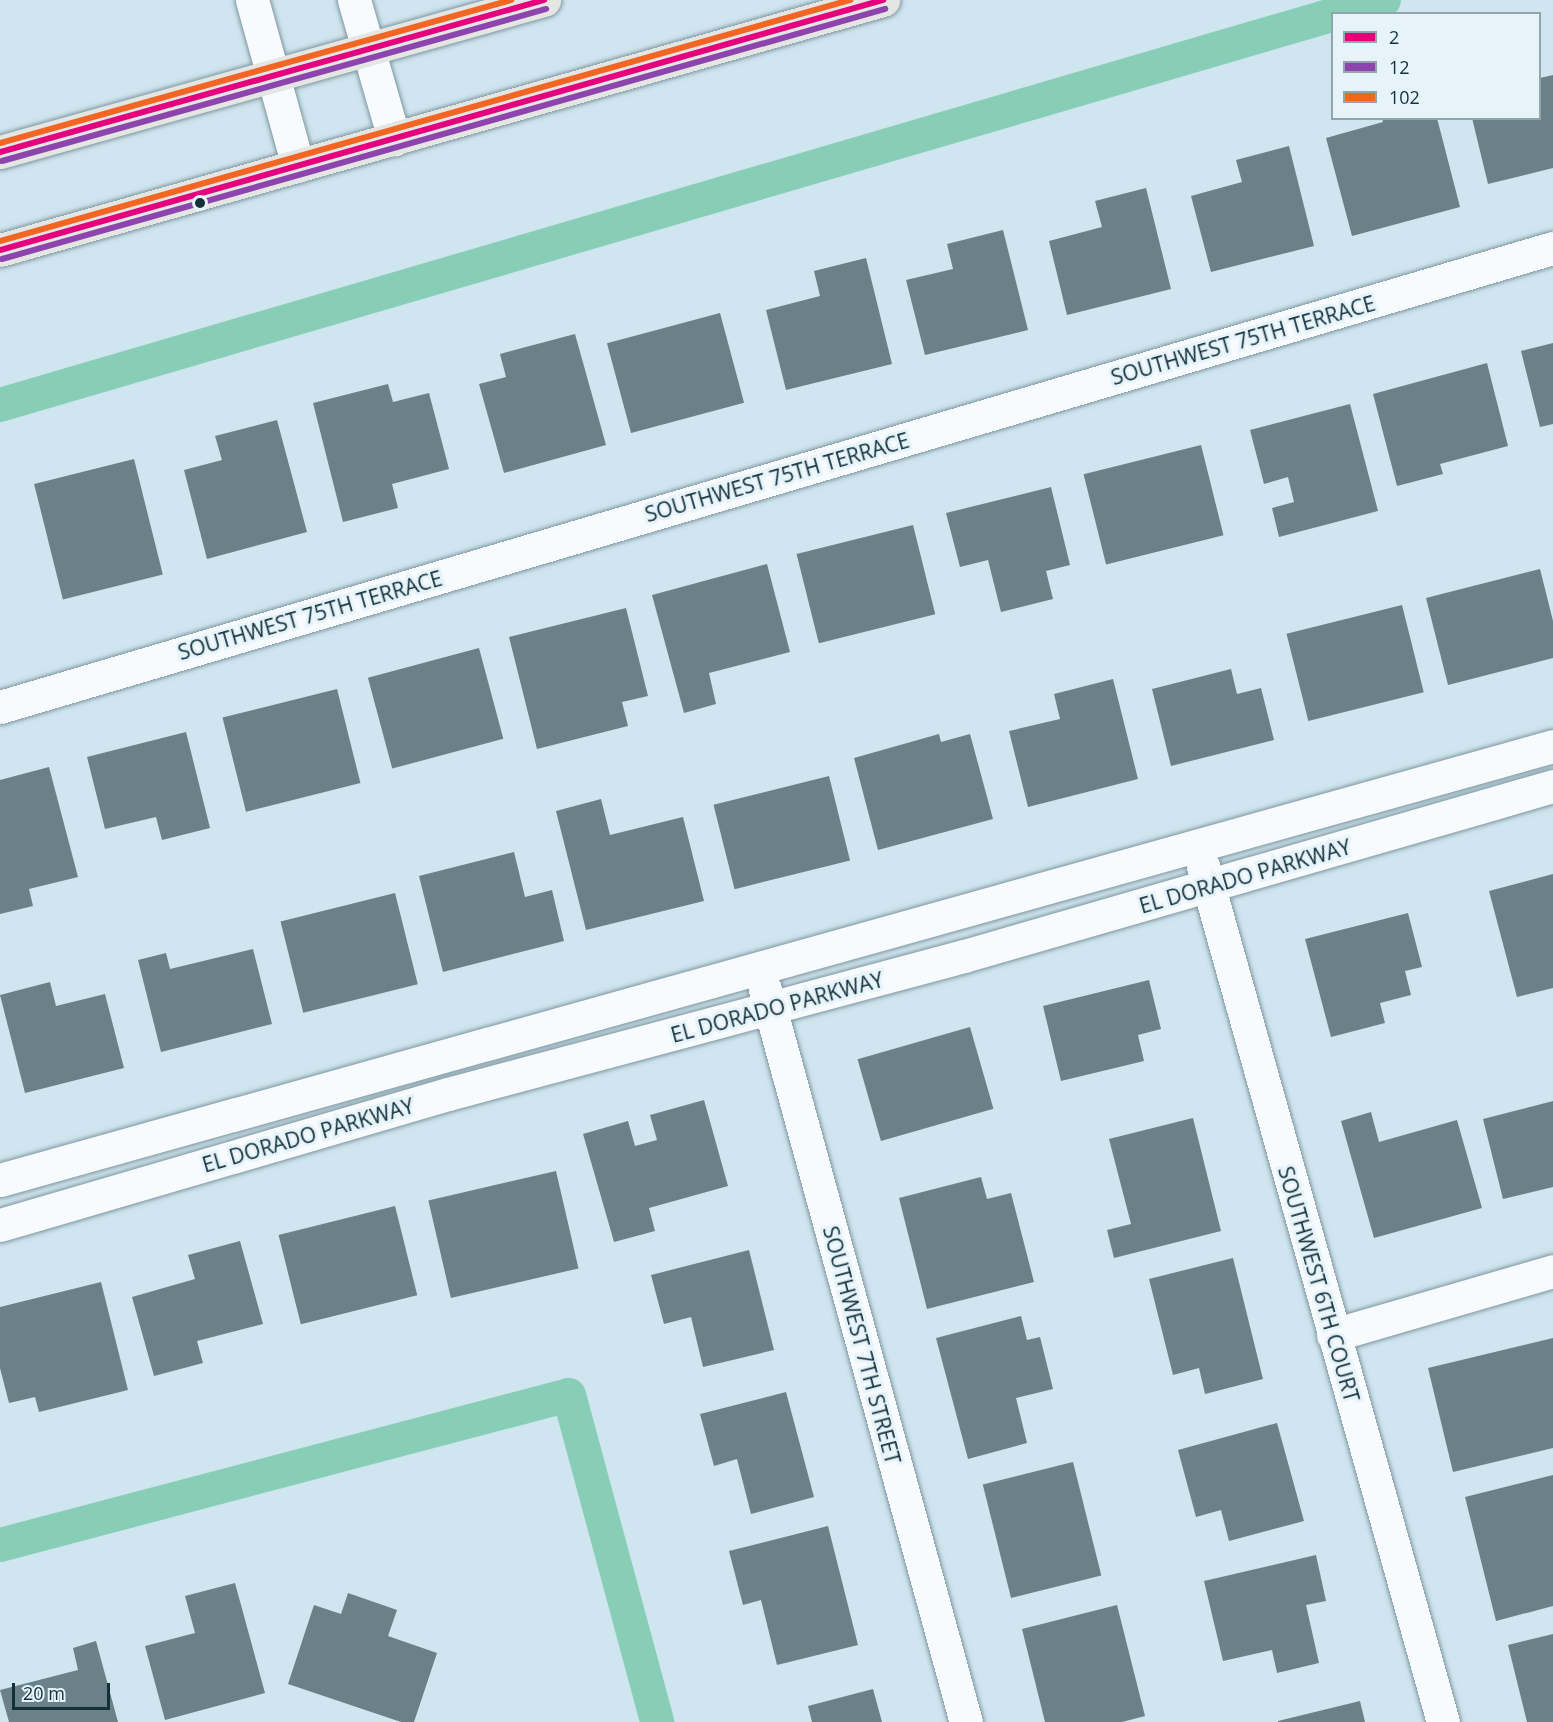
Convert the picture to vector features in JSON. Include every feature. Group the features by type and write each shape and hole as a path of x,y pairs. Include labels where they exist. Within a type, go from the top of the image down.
{"main road":[{"path":"0,152 544,0"},
{"path":"0,250 884,0"}],"street":[{"path":"252,0 298,166"},
{"path":"354,0 394,139"},
{"name":"SOUTHWEST 75TH TERRACE","path":"0,707 1553,248"},
{"name":"EL DORADO PARKWAY","path":"0,1180 1553,746"},
{"name":"EL DORADO PARKWAY","path":"0,1225 448,1094 770,1009 1209,886 1553,786"},
{"name":"SOUTHWEST 6TH COURT","path":"1198,845 1333,1335 1443,1722"},
{"name":"SOUTHWEST 7TH STREET","path":"759,968 966,1722"},
{"path":"1333,1335 1553,1271"}],"building":[{"path":"1553,75 1553,168 1488,184 1472,120 1541,120 1541,78"},
{"path":"1382,120 1438,120 1460,207 1352,236 1326,138 1383,122"},
{"path":"1289,146 1314,246 1211,272 1191,196 1242,182 1236,160"},
{"path":"1146,188 1171,289 1067,315 1049,241 1102,227 1095,201"},
{"path":"1003,230 1028,330 925,355 906,280 953,269 947,244"},
{"path":"866,258 892,364 786,390 766,310 820,296 814,271"},
{"path":"720,313 744,403 631,433 607,343"},
{"path":"575,334 606,445 504,473 479,384 506,377 500,354"},
{"path":"1553,343 1553,424 1540,427 1521,351"},
{"path":"1487,363 1508,446 1440,464 1443,474 1397,486 1373,394"},
{"path":"388,384 393,402 429,393 449,469 392,484 398,508 343,522 313,403"},
{"path":"1350,404 1378,511 1279,537 1272,508 1294,502 1288,477 1264,484 1250,430"},
{"path":"277,420 307,532 207,559 184,470 222,460 215,436"},
{"path":"1201,445 1223,535 1106,565 1084,474"},
{"path":"134,459 163,574 63,599 34,484"},
{"path":"1051,487 1070,565 1046,571 1053,599 1001,612 988,560 960,567 946,513"},
{"path":"913,525 935,614 819,643 797,554"},
{"path":"767,564 790,652 709,673 716,704 684,713 652,595"},
{"path":"1540,569 1553,621 1553,658 1448,685 1426,598"},
{"path":"1402,605 1424,692 1308,721 1287,634"},
{"path":"626,608 648,696 622,702 628,726 537,749 509,637"},
{"path":"479,648 503,739 392,769 368,678"},
{"path":"1231,669 1237,694 1261,688 1274,740 1171,766 1152,689"},
{"path":"1113,679 1138,779 1028,807 1009,731 1060,719 1054,694"},
{"path":"337,689 360,783 246,812 223,718"},
{"path":"186,732 210,828 162,840 156,817 105,829 87,757"},
{"path":"939,734 941,742 970,734 993,819 878,850 854,758"},
{"path":"49,767 78,877 29,889 33,906 0,914 0,780"},
{"path":"829,776 850,860 735,889 714,805"},
{"path":"601,799 610,835 683,817 704,901 586,930 556,811"},
{"path":"514,852 525,897 552,890 564,941 443,972 419,876"},
{"path":"1553,874 1553,988 1517,997 1489,891"},
{"path":"395,893 418,984 303,1013 281,922"},
{"path":"1408,913 1422,967 1405,971 1411,995 1380,1003 1385,1023 1331,1037 1305,939"},
{"path":"253,949 272,1024 161,1052 138,960 166,953 170,969"},
{"path":"1149,980 1161,1029 1138,1035 1144,1061 1061,1081 1043,1006"},
{"path":"50,982 56,1006 105,994 124,1068 25,1093 0,995"},
{"path":"970,1027 993,1109 881,1141 858,1059"},
{"path":"704,1100 728,1186 649,1208 655,1231 614,1242 583,1134 628,1121 635,1146 657,1140 650,1115"},
{"path":"1553,1101 1553,1187 1503,1199 1483,1119"},
{"path":"1371,1112 1379,1142 1457,1120 1482,1208 1374,1238 1341,1121"},
{"path":"1193,1118 1221,1231 1114,1258 1107,1230 1131,1224 1109,1139"},
{"path":"556,1171 578,1268 451,1298 428,1200"},
{"path":"981,1177 987,1199 1011,1193 1034,1282 927,1309 899,1198"},
{"path":"395,1206 417,1295 301,1324 279,1235"},
{"path":"240,1241 263,1324 197,1341 203,1363 154,1376 132,1297 195,1279 188,1255"},
{"path":"749,1250 774,1350 703,1367 691,1317 664,1324 651,1275"},
{"path":"1233,1258 1263,1379 1205,1394 1199,1368 1173,1375 1149,1279"},
{"path":"101,1282 128,1390 39,1412 35,1397 9,1403 0,1368 0,1307"},
{"path":"1021,1316 1027,1340 1040,1337 1053,1389 1016,1398 1027,1443 968,1459 936,1338"},
{"path":"1553,1338 1553,1448 1453,1472 1428,1368"},
{"path":"786,1392 814,1497 751,1514 737,1459 714,1466 700,1414"},
{"path":"1277,1423 1304,1521 1229,1541 1221,1510 1196,1517 1178,1450"},
{"path":"1073,1462 1101,1576 1011,1598 983,1484"},
{"path":"1553,1475 1553,1606 1496,1621 1465,1497"},
{"path":"828,1526 858,1645 777,1665 761,1600 743,1605 729,1551"},
{"path":"1316,1555 1326,1601 1306,1605 1319,1663 1277,1673 1272,1650 1223,1661 1204,1581"},
{"path":"235,1583 265,1693 165,1720 145,1646 195,1633 185,1596"},
{"path":"348,1593 397,1610 388,1636 437,1653 414,1722 401,1722 288,1684 314,1605 341,1614"},
{"path":"1117,1605 1145,1716 1122,1722 1045,1722 1022,1629"},
{"path":"1553,1634 1553,1722 1527,1722 1508,1645"},
{"path":"96,1641 118,1722 9,1722 0,1690 78,1670 73,1648"},
{"path":"873,1689 882,1722 812,1722 808,1706"},
{"path":"1360,1701 1365,1722 1278,1722 1278,1721"}],"waterway":[{"path":"1345,12 1384,0"},
{"path":"0,405 1331,15"},
{"path":"0,1545 569,1395 657,1722"}],"transit line":[{"name":"102","path":"0,143 511,0"},
{"name":"2","path":"0,152 544,0"},
{"name":"102","path":"0,241 850,0"},
{"name":"2","path":"0,250 883,0"},
{"name":"12","path":"2,161 546,9"},
{"name":"12","path":"2,259 885,9"}]}
